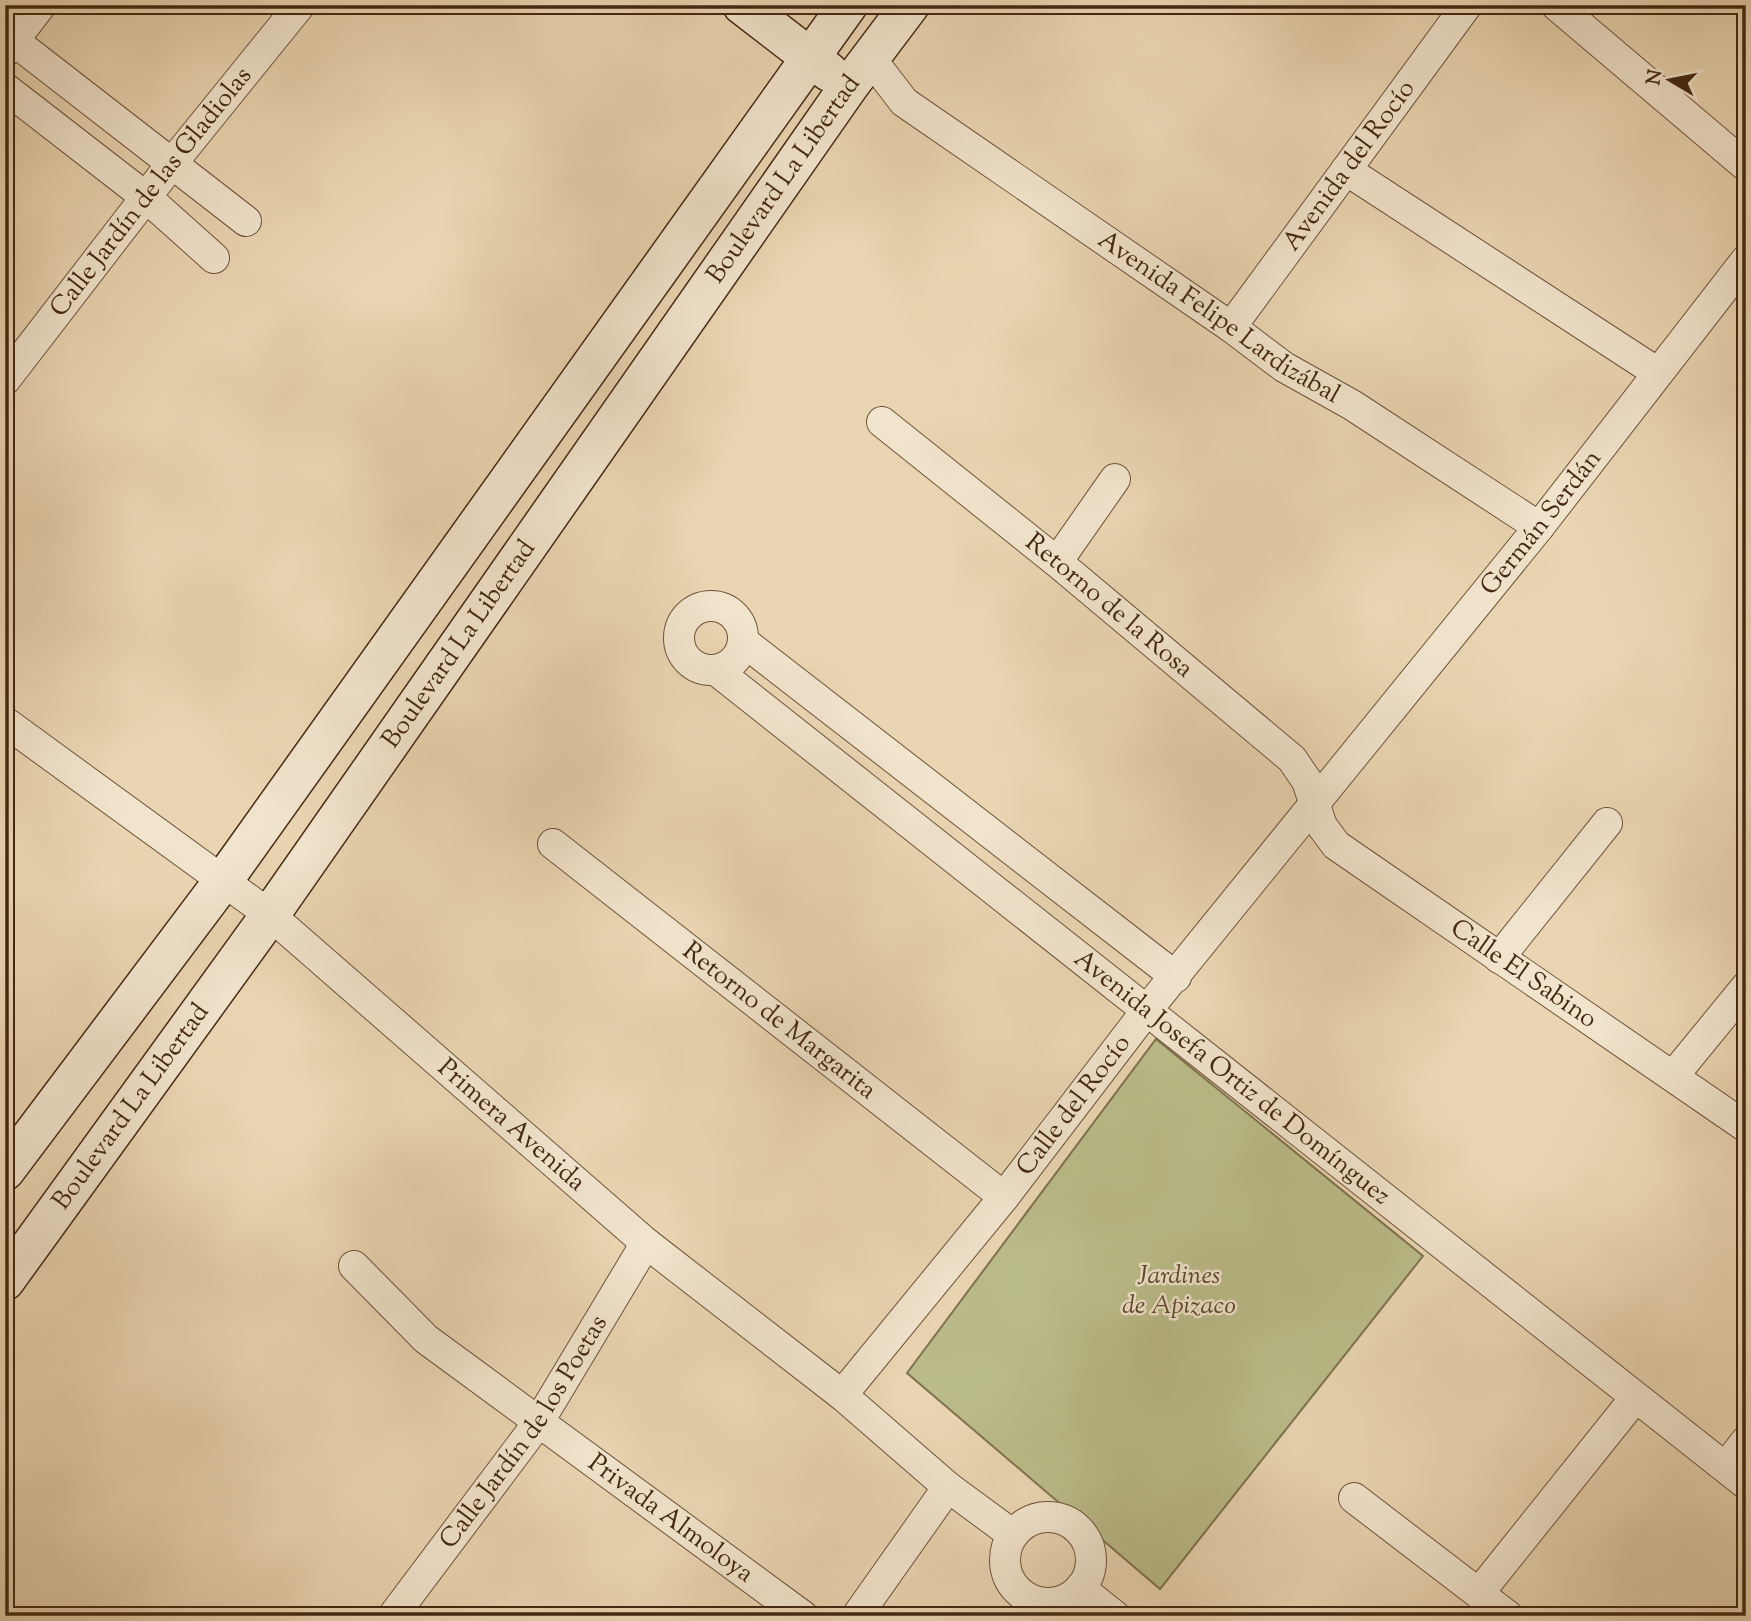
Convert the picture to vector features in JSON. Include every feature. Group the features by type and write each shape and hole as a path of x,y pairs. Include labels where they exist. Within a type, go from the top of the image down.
{"main road":[{"path":"742,5 808,58 860,73"},
{"name":"Boulevard La Libertad","path":"5,1281 270,915 910,5"},
{"path":"832,11 860,73"},
{"name":"Boulevard La Libertad","path":"5,1171 223,881 808,58 832,11"}],"street":[{"path":"41,5 8,42 173,162 246,221"},
{"name":"Calle Jardín de las Gladiolas","path":"5,380 173,162 300,5"},
{"name":"Avenida del Rocío","path":"1231,327 1467,5"},
{"path":"1556,5 1746,166"},
{"name":"Avenida Felipe Lardizábal","path":"860,73 1231,327 1284,367 1352,405 1539,527"},
{"path":"5,88 147,198 214,258"},
{"path":"1346,170 1658,373"},
{"name":"Germán Serdán","path":"1324,795 1539,527 1746,260"},
{"name":"Retorno de la Rosa","path":"882,422 1057,562 1292,760 1307,781 1324,795"},
{"path":"1057,562 1115,479"},
{"path":"705,606 726,609 740,623 744,642 735,661 718,671 697,667 682,654 679,634 688,615 705,606"},
{"name":"Avenida Josefa Ortiz de Domínguez","path":"744,642 1176,977"},
{"name":"Avenida Josefa Ortiz de Domínguez","path":"718,671 1736,1476"},
{"name":"Primera Avenida","path":"5,722 270,915 646,1243 842,1395 948,1487 1013,1535"},
{"name":"Calle El Sabino","path":"1324,795 1322,827 1336,845 1746,1127"},
{"name":"Calle del Rocío","path":"842,1395 1004,1198 1147,1010 1324,795"},
{"path":"1499,958 1607,823"},
{"name":"Retorno de Margarita","path":"553,844 1004,1198"},
{"path":"1674,1075 1746,987"},
{"name":"Calle Jardín de los Poetas","path":"393,1616 538,1423 646,1243"},
{"name":"Privada Almoloya","path":"354,1266 426,1339 803,1616"},
{"path":"1479,1593 1635,1398"},
{"path":"1736,1476 1746,1441"},
{"path":"857,1616 948,1487"},
{"path":"1354,1498 1508,1616"},
{"path":"1042,1518 1059,1519 1074,1527 1085,1539 1091,1556 1089,1573 1080,1588 1068,1598 1054,1603 1019,1607 1006,1569 1006,1551 1013,1535 1026,1524 1042,1518"},
{"path":"1080,1588 1115,1616"}],"green space":[{"name":"Jardines de Apizaco","path":"1156,1039 1423,1256 1160,1589 907,1373"}]}
